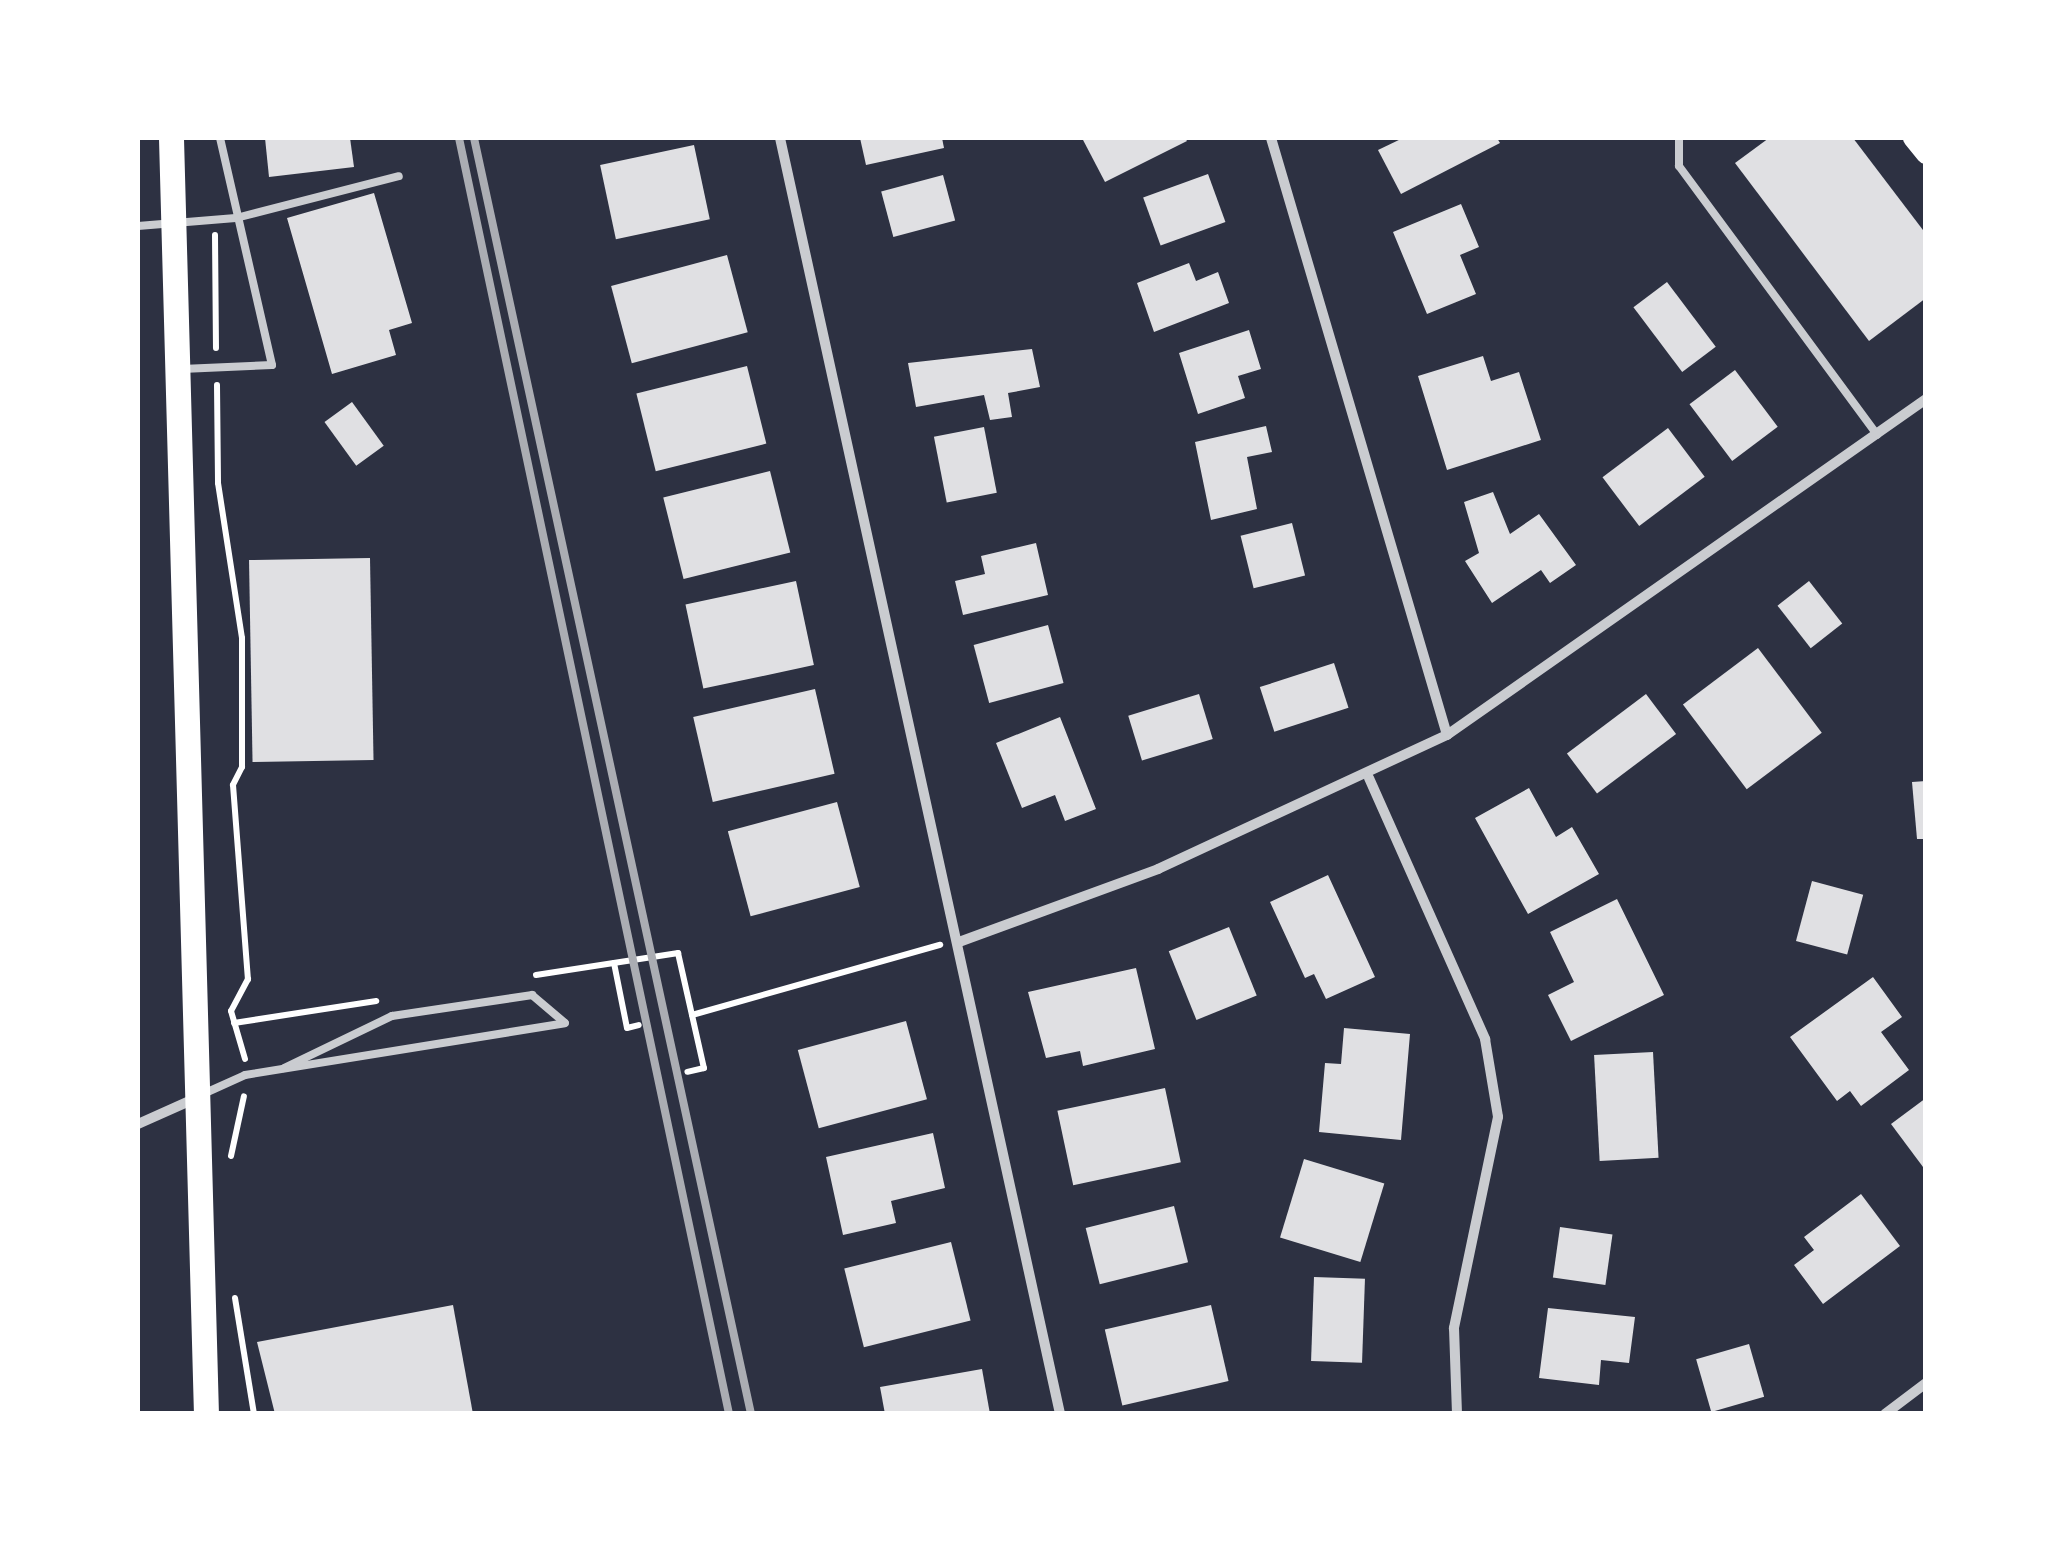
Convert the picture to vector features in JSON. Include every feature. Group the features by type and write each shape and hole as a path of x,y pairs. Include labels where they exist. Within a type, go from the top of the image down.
{"main road":[{"path":"171,138 182,369 206,1414"},
{"path":"1912,138 1926,154"}],"street":[{"path":"780,138 1060,1414"},
{"path":"1271,138 1447,736"},
{"path":"959,942 1369,778 1447,736 1926,398"},
{"path":"1369,778 1484,1039 1498,1117 1454,1328 1457,1414"},
{"path":"138,1124 199,1096"},
{"path":"1885,1414 1926,1383"}],"lane":[{"path":"182,369 272,366 220,138"},
{"path":"1678,138 1679,166 1877,435"},
{"path":"138,226 236,218 399,176"},
{"path":"199,1096 245,1076 566,1023 532,994 408,1014 278,1070"}],"path":[{"path":"215,220 218,483 242,638 242,768 233,785 248,979 231,1011 245,1038 245,1076 231,1167"},
{"path":"687,1072 704,1068 692,1015 959,942"},
{"path":"614,963 626,1028 639,1025"},
{"path":"234,1278 254,1414"}],"building":[{"path":"265,138 350,138 354,167 269,177"},
{"path":"860,138 942,138 944,148 866,165"},
{"path":"1082,138 1185,138 1187,141 1105,182"},
{"path":"1403,138 1497,138 1500,143 1401,194 1378,150"},
{"path":"1769,138 1853,138 1926,234 1926,298 1869,341 1735,163"},
{"path":"694,145 710,219 616,239 600,165"},
{"path":"1208,174 1225,222 1161,246 1143,198"},
{"path":"943,175 955,220 893,237 881,192"},
{"path":"374,193 412,323 389,330 396,355 332,374 287,218"},
{"path":"1461,204 1479,247 1460,255 1476,294 1427,314 1393,232"},
{"path":"727,255 748,332 632,363 611,286"},
{"path":"1189,263 1196,281 1218,272 1229,303 1154,332 1137,283"},
{"path":"1667,282 1716,347 1682,372 1633,307"},
{"path":"1249,330 1261,369 1238,376 1245,398 1198,414 1179,353"},
{"path":"1032,349 1040,387 1008,393 1012,417 990,420 984,395 916,407 908,363"},
{"path":"1483,356 1491,381 1519,372 1541,440 1447,470 1418,376"},
{"path":"747,366 766,444 656,471 636,394"},
{"path":"1735,370 1778,427 1732,461 1689,404"},
{"path":"352,402 384,446 356,466 324,422"},
{"path":"1266,426 1272,452 1247,457 1257,509 1211,520 1195,442"},
{"path":"984,427 997,493 947,503 934,437"},
{"path":"1668,428 1705,477 1639,526 1603,477"},
{"path":"770,471 790,553 684,579 663,498"},
{"path":"1493,492 1510,534 1539,514 1576,565 1550,583 1541,570 1492,603 1465,561 1479,553 1464,502"},
{"path":"1292,523 1305,575 1254,588 1241,536"},
{"path":"1036,543 1048,595 963,615 955,581 985,574 981,556"},
{"path":"370,558 374,760 253,762 249,560"},
{"path":"796,581 814,665 703,689 685,604"},
{"path":"1809,581 1842,624 1811,648 1777,606"},
{"path":"1048,625 1064,683 989,703 974,645"},
{"path":"1758,648 1822,733 1747,789 1683,705"},
{"path":"1334,663 1349,708 1274,732 1260,687"},
{"path":"815,689 835,774 713,802 693,717"},
{"path":"1199,694 1213,739 1142,761 1128,716"},
{"path":"1646,694 1676,734 1597,794 1567,754"},
{"path":"1060,717 1096,809 1065,821 1055,795 1022,808 996,743"},
{"path":"1926,781 1926,839 1917,839 1912,782"},
{"path":"1529,788 1556,837 1572,827 1599,874 1528,914 1475,818"},
{"path":"837,802 860,887 751,916 728,831"},
{"path":"1328,875 1375,977 1326,999 1314,974 1305,978 1270,902"},
{"path":"1812,881 1863,895 1847,955 1796,941"},
{"path":"1617,899 1664,995 1571,1041 1548,995 1574,982 1550,932"},
{"path":"1229,927 1257,996 1196,1020 1169,951"},
{"path":"1136,968 1155,1049 1083,1066 1080,1051 1046,1058 1028,992"},
{"path":"1873,977 1902,1017 1881,1032 1909,1070 1861,1106 1850,1091 1837,1101 1790,1037"},
{"path":"906,1021 927,1099 819,1128 798,1050"},
{"path":"1344,1028 1410,1034 1401,1140 1319,1132 1325,1063 1341,1064"},
{"path":"1653,1052 1659,1158 1600,1161 1594,1055"},
{"path":"1165,1088 1181,1162 1073,1185 1057,1111"},
{"path":"1926,1098 1926,1171 1891,1124"},
{"path":"933,1133 945,1188 891,1201 896,1223 843,1235 826,1157"},
{"path":"1304,1159 1384,1184 1360,1262 1280,1237"},
{"path":"1861,1194 1900,1246 1823,1304 1794,1265 1814,1250 1804,1237"},
{"path":"1174,1206 1188,1262 1100,1284 1086,1228"},
{"path":"1560,1227 1612,1234 1605,1285 1553,1278"},
{"path":"951,1242 971,1321 864,1347 844,1269"},
{"path":"1314,1277 1365,1279 1362,1363 1311,1361"},
{"path":"453,1305 473,1414 275,1414 257,1342"},
{"path":"1211,1305 1229,1381 1122,1406 1105,1330"},
{"path":"1548,1308 1635,1317 1629,1363 1601,1360 1599,1385 1539,1378"},
{"path":"1749,1344 1764,1397 1711,1412 1696,1359"},
{"path":"982,1369 990,1414 885,1414 880,1387"}],"railway":[{"path":"459,138 729,1414"},
{"path":"474,138 751,1414"}]}
